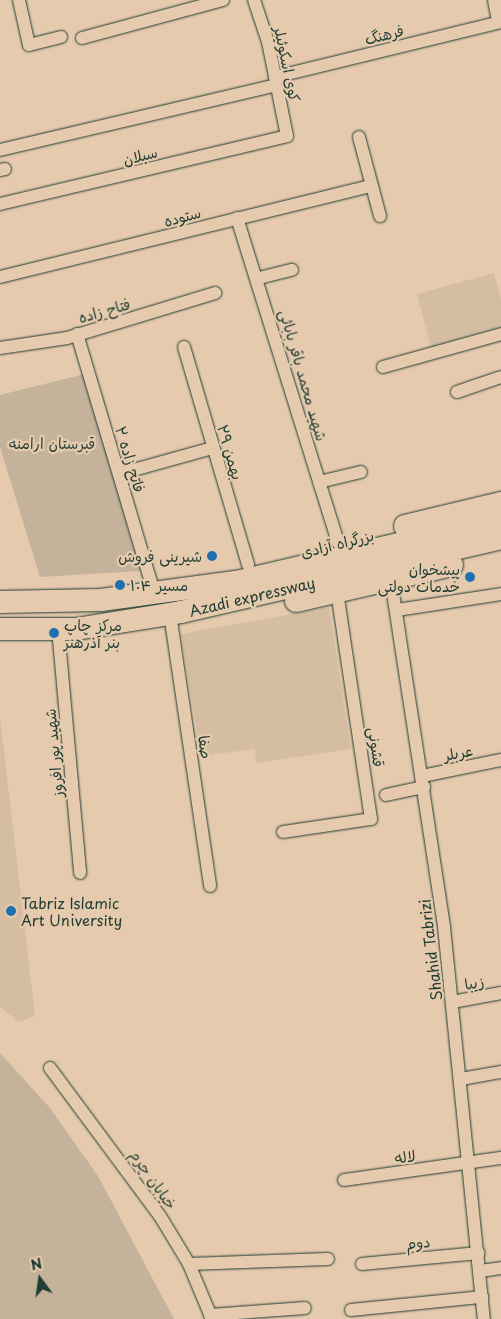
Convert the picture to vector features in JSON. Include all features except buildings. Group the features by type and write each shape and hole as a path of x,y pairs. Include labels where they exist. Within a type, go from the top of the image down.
{"highway":[{"name":"بزرگراه آزادی","path":"164,591 248,565 501,503"},
{"name":"Azadi expressway","path":"0,602 101,600 241,581 501,520"},
{"name":"Azadi expressway","path":"0,629 58,629 175,613 501,538"},
{"path":"175,613 259,610 501,553"}],"main road":[{"path":"498,0 501,16"}],"street":[{"path":"20,0 29,45 61,37"},
{"path":"82,38 223,0"},
{"name":"کوی اسکوئیلر","path":"254,0 276,81 287,136"},
{"name":"فرهنگ","path":"0,150 501,22"},
{"name":"سبلان","path":"0,204 287,136"},
{"path":"359,137 380,216"},
{"name":"ستوده","path":"0,277 371,186"},
{"name":"شهید محمد باقر بابائی","path":"237,218 259,278 338,543"},
{"path":"259,278 292,270"},
{"name":"فتاح زاده","path":"0,348 77,334 214,293"},
{"name":"فاتح زاده ۲","path":"77,334 119,474 164,591"},
{"path":"383,366 501,334"},
{"name":"۲۹ بهمن","path":"184,347 248,565"},
{"path":"457,392 501,377"},
{"path":"119,474 213,448"},
{"path":"319,482 361,472"},
{"name":"Shahid Tabrizi","path":"390,580 397,610 423,782 452,1002 471,1164 484,1319"},
{"name":"قشونی","path":"284,832 371,819 337,592"},
{"path":"397,610 501,594"},
{"name":"صفا","path":"175,613 210,886"},
{"name":"شهید پور افروز","path":"58,629 80,873"},
{"name":"عربلر","path":"386,795 423,782 501,760"},
{"name":"زیبا","path":"452,1002 501,994"},
{"name":"خیابان چرم","path":"50,1068 114,1150 189,1264 211,1317"},
{"path":"461,1080 501,1072"},
{"name":"لاله","path":"344,1180 471,1164 501,1158"},
{"name":"دوم","path":"362,1264 478,1252"},
{"path":"189,1264 328,1259"},
{"path":"480,1271 501,1268"},
{"path":"351,1310 482,1297"},
{"path":"211,1317 305,1308"}],"shaded area":[{"path":"494,273 501,299 501,329 431,348 417,294"},
{"path":"329,607 351,749 256,763 255,749 201,756 181,634"},
{"name":"Tabriz Islamic Art University","path":"0,717 35,1016 18,1022 0,1006"}],"green space":[{"name":"قبرستان ارامنه","path":"85,374 140,571 40,577 0,447 0,395"},
{"path":"0,1053 50,1108 98,1176 174,1319 0,1319"}],"place":[{"name":"شیرینی فروش","path":"212,556"},
{"name":"پیشخوان خدمات دولتی","path":"470,577"},
{"name":"مسیر ۱۰۴","path":"120,585"},
{"name":"مرکز چاپ بنر آذرهنر","path":"54,633"},
{"name":"Tabriz Islamic Art University","path":"11,911"}]}
